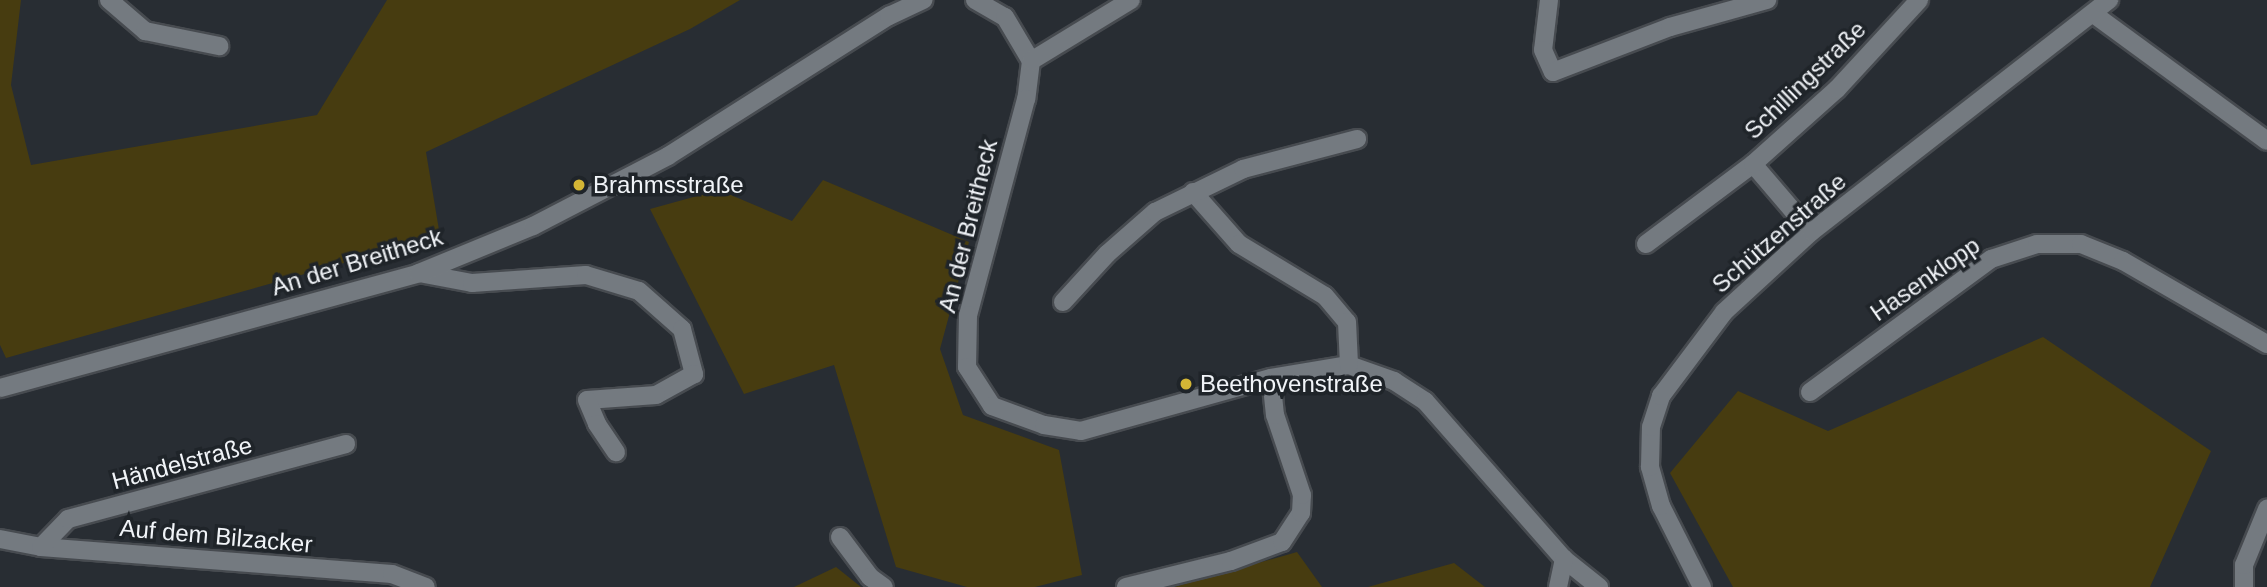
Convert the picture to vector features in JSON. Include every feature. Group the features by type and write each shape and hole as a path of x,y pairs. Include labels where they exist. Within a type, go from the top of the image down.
{"street":[{"path":"109,0 145,31 219,46"},
{"name":"An der Breitheck","path":"0,388 419,273 602,192 668,156 889,16 924,0"},
{"path":"975,0 1005,17 1031,61 1130,0"},
{"path":"1549,0 1543,50 1553,72 1670,27 1762,1"},
{"name":"Schillingstraße","path":"1646,244 1753,164 1837,89 1919,0"},
{"name":"Schützenstraße","path":"1702,587 1661,506 1650,467 1651,427 1661,396 1724,312 1811,232 2095,15 2109,0"},
{"path":"2095,15 2267,141"},
{"name":"An der Breitheck","path":"1031,61 1026,99 968,315 967,367 992,406 1044,425 1081,431 1271,378 1349,365 1394,380 1425,401 1564,559"},
{"path":"1063,302 1107,254 1155,212 1242,169 1357,139"},
{"name":"Schillingstraße","path":"1753,164 1811,232"},
{"path":"1193,192 1239,244 1325,296 1347,322 1349,365"},
{"name":"Hasenklopp","path":"1810,392 1991,259 2037,244 2081,244 2123,261 2267,344"},
{"path":"419,273 472,283 586,275 639,291 682,329 694,374 656,395 587,400 616,452"},
{"path":"1126,587 1231,561 1282,542 1301,513 1302,495 1275,415 1271,378"},
{"name":"Händelstraße","path":"41,547 68,519 346,444"},
{"path":"2244,587 2244,565 2267,509"},
{"path":"840,537 870,577 884,587"},
{"name":"Auf dem Bilzacker","path":"0,538 41,547 392,574 426,587"},
{"path":"1559,587 1564,559 1599,587"}],"shaded area":[{"path":"0,0 21,0 11,85 31,165 317,115 387,0 740,0 690,29 426,152 440,236 6,358 0,345"},
{"path":"823,180 969,242 940,349 963,415 1059,450 1082,575 1035,587 967,587 896,567 834,365 744,394 650,209 719,190 792,221"},
{"path":"2043,337 2211,451 2150,587 1733,587 1670,473 1738,391 1828,431"},
{"path":"1297,552 1322,587 1174,587"},
{"path":"1454,563 1485,587 1368,587"},
{"path":"836,567 861,587 794,587"}],"place":[{"name":"Brahmsstraße","path":"579,185"},
{"name":"Beethovenstraße","path":"1186,384"}]}
